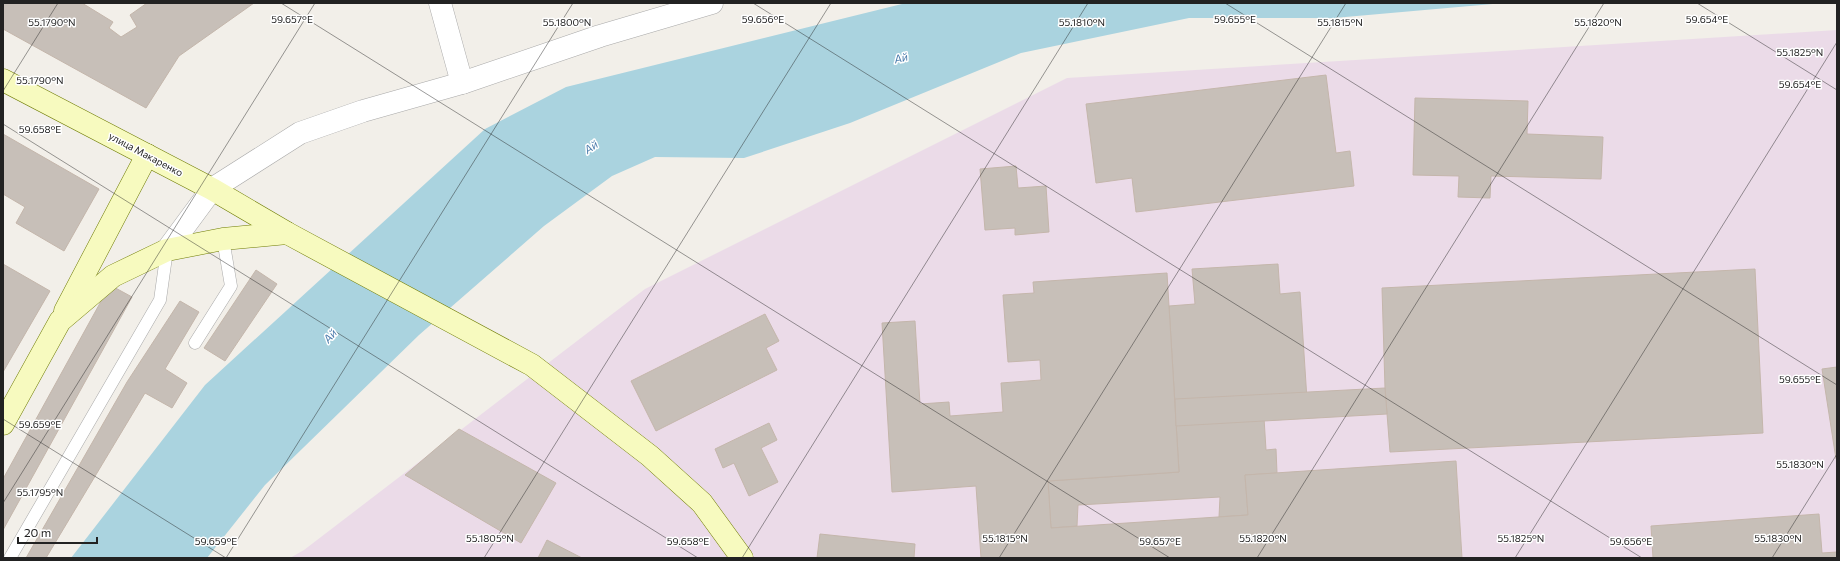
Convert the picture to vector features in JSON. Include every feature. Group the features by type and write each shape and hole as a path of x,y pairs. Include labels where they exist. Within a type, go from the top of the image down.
{"street":[{"path":"440,3 462,83"},
{"path":"167,250 212,189 300,132 363,111 462,83 600,36 712,3"},
{"name":"улица Макаренко","path":"3,80 212,189 287,233 532,365 650,456 702,503 742,558"},
{"path":"3,424 60,321 147,155"},
{"path":"60,321 113,276 167,250 223,239 287,233"}],"lane":[{"path":"195,343 230,286 223,239"},
{"path":"10,558 160,300 167,250"}],"shaded area":[{"path":"1837,30 1837,558 290,558 304,550 645,289 1067,78"}],"water":[{"name":"Ай","path":"906,3 1504,3 1334,18 1189,18 1021,53 850,123 744,158 655,157 612,176 544,226 419,335 265,485 207,558 71,558 205,385 485,129 566,87"}],"building":[{"path":"3,3 82,3 113,22 109,28 121,37 137,27 130,15 147,3 254,3 179,56 146,108 3,29"},
{"path":"1326,75 1336,153 1350,151 1354,186 1136,212 1132,178 1096,183 1086,104"},
{"path":"1415,98 1528,101 1527,134 1603,137 1601,179 1491,176 1490,198 1458,197 1459,176 1413,175"},
{"path":"3,134 99,189 64,251 16,223 25,207 3,194"},
{"path":"1016,166 1018,188 1046,186 1049,232 1015,235 1015,228 985,230 980,169"},
{"path":"3,264 50,291 3,372"},
{"path":"1278,264 1280,294 1300,292 1308,415 1264,418 1266,450 1276,449 1277,473 1245,475 1248,515 1219,517 1220,497 1078,505 1077,526 1051,528 1048,481 1179,472 1169,306 1195,304 1192,269"},
{"path":"1755,269 1763,433 1390,452 1385,388 1382,288"},
{"path":"256,270 277,284 225,361 204,348"},
{"path":"1167,273 1179,472 1048,481 1051,528 1248,515 1245,475 1456,461 1462,558 981,558 976,486 892,492 882,323 915,321 920,404 949,402 950,416 1003,412 1001,383 1041,380 1040,360 1008,362 1003,295 1034,293 1033,282"},
{"path":"110,285 132,297 3,530 3,479"},
{"path":"180,301 199,312 165,369 187,383 172,408 145,393 46,558 26,558 127,382"},
{"path":"765,314 779,341 766,348 777,370 656,431 631,381"},
{"path":"1837,367 1837,459 1836,459 1822,369"},
{"path":"1385,388 1387,414 1176,426 1175,399"},
{"path":"769,423 777,440 761,448 778,482 749,496 734,463 723,468 715,449"},
{"path":"459,429 556,483 521,543 405,475"},
{"path":"1819,514 1822,553 1837,552 1837,558 1653,558 1651,526"},
{"path":"820,534 915,544 914,558 817,558"},
{"path":"547,540 582,558 538,558"}]}
